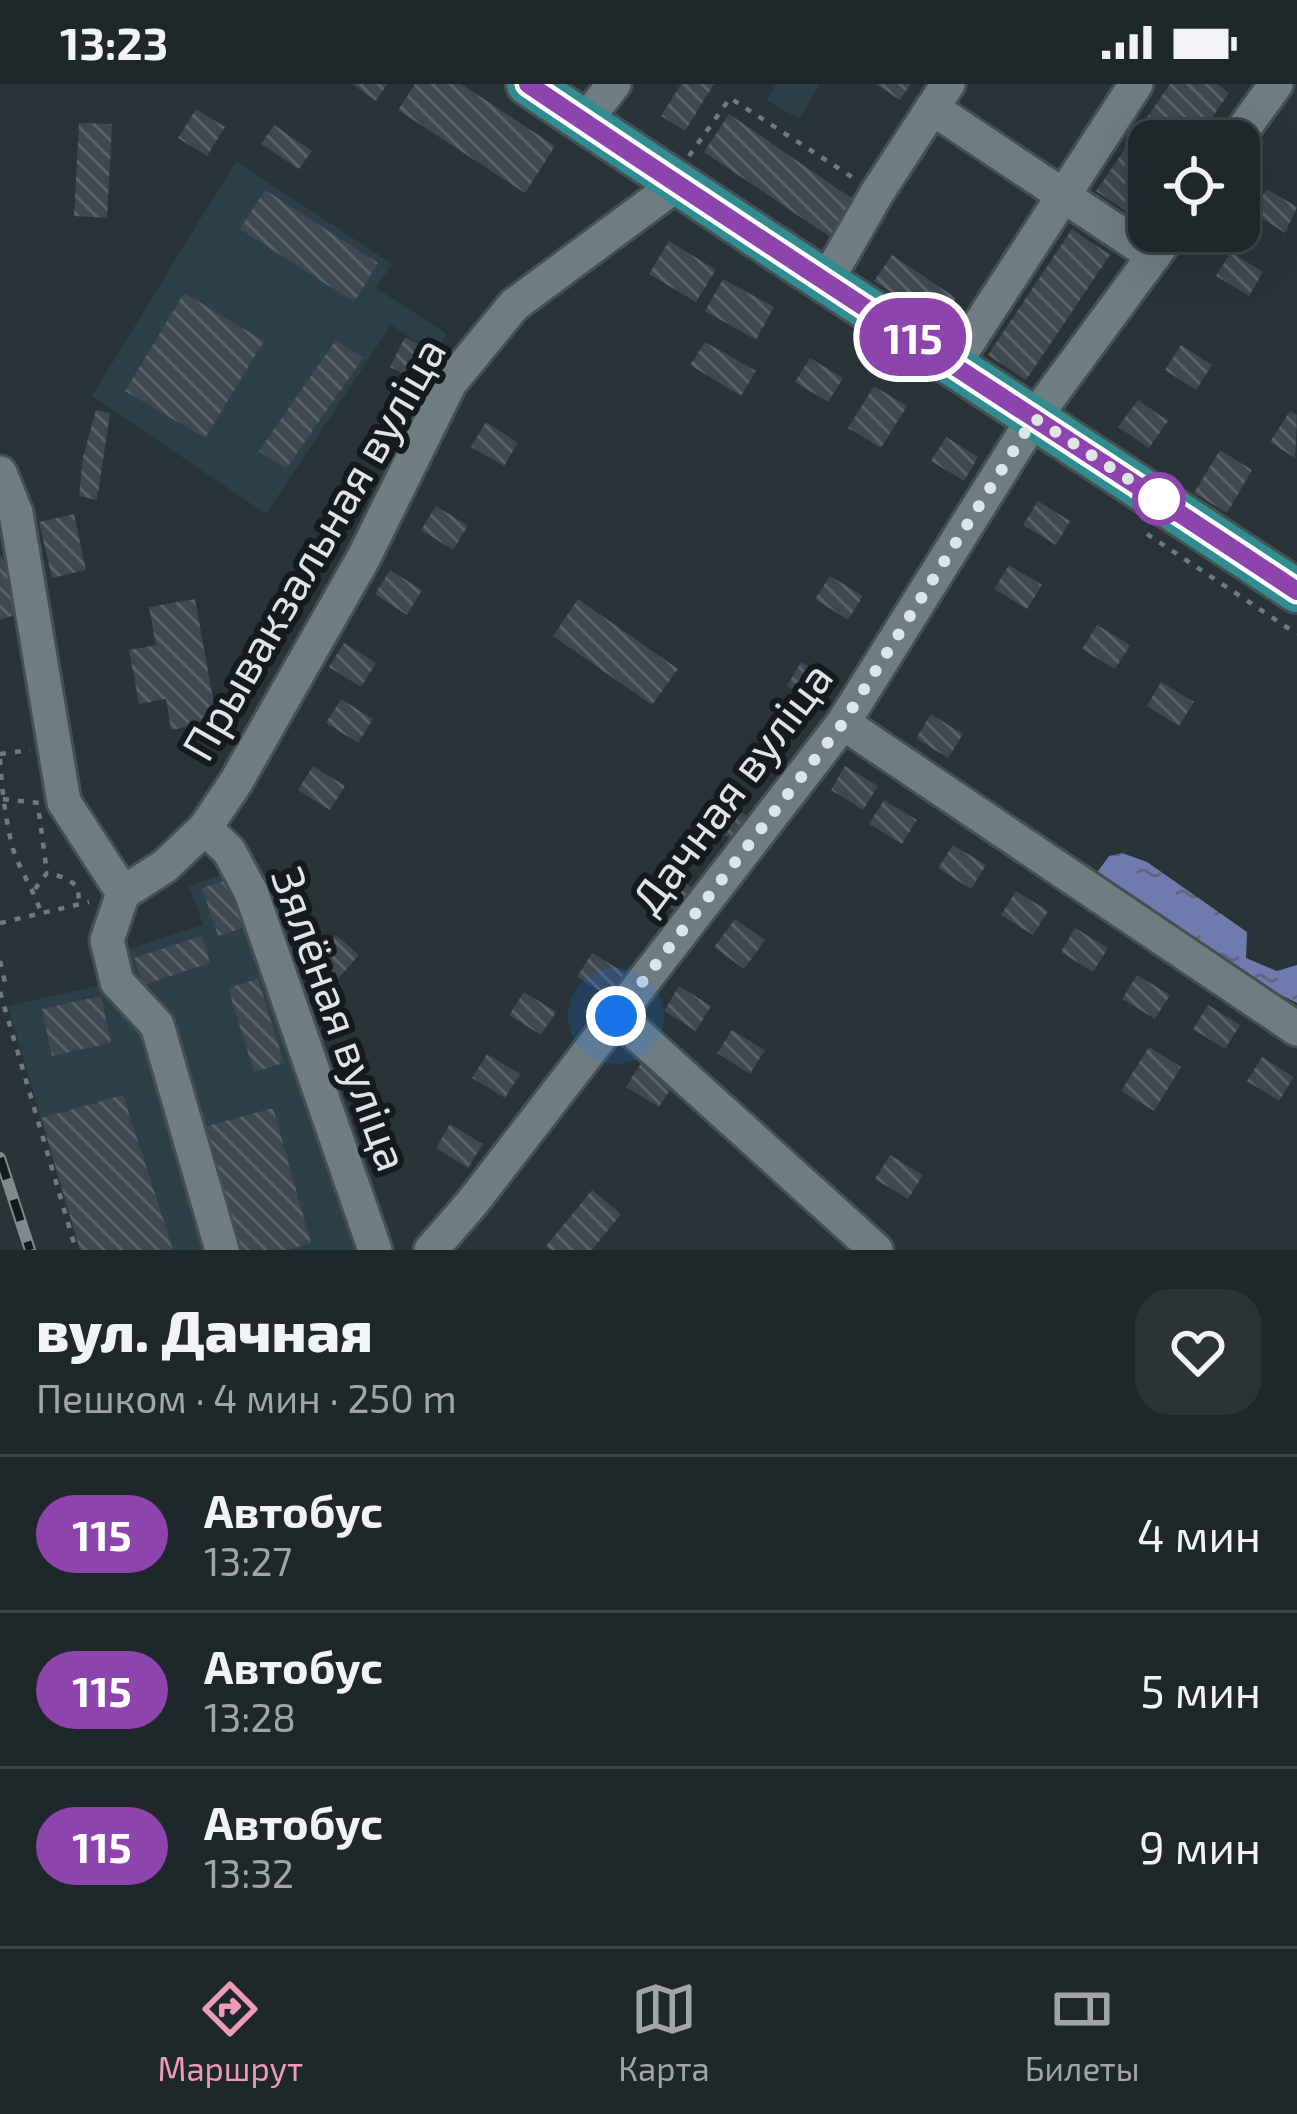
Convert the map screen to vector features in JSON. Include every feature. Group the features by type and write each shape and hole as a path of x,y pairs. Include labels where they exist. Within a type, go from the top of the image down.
{"main road":[{"path":"528,84 584,122 680,173 827,280 1297,591"}],"street":[{"path":"584,122 614,84"},
{"path":"954,364 1136,84"},
{"path":"1250,120 1276,84"},
{"path":"827,280 940,96 1064,195 1128,227"},
{"name":"Прывакзальная вуліца","path":"123,893 165,866 205,828 236,782 363,559 450,383 514,305 680,173"},
{"name":"Дачная вуліца","path":"431,1250 843,723 1034,418 1157,252"},
{"path":"0,473 16,513 64,802 123,893 107,940 117,982 157,1025 222,1250"},
{"path":"843,723 1297,1029"},
{"name":"Зялёная вуліца","path":"205,828 229,850 251,892 375,1250"},
{"path":"616,1016 875,1250"}],"path":[{"path":"680,173 730,98 877,193"},
{"path":"0,759 2,799 14,854 35,891 41,913"},
{"path":"2,799 40,803 38,824 47,873 35,891"},
{"path":"47,873 77,887 79,904"},
{"path":"0,922 123,893"},
{"path":"0,961 5,982 0,987 76,1250"}],"shaded area":[{"path":"776,84 820,84 799,119 767,100"},
{"path":"236,161 392,264 376,288 447,334 434,353 391,325 266,514 92,396"},
{"path":"232,871 250,908 354,1250 80,1250 8,1006 124,980 122,951 203,925 189,886"}],"water":[{"path":"1122,853 1147,862 1247,932 1246,958 1277,971 1297,965 1297,1003 1257,994 1096,874 1109,856"}],"building":[{"path":"352,84 387,84 376,101"},
{"path":"415,84 461,84 555,146 525,193 398,110"},
{"path":"681,84 714,84 685,131 661,116"},
{"path":"876,84 911,84 900,100"},
{"path":"1170,84 1217,84 1229,93 1210,120 1145,120"},
{"path":"196,109 225,127 207,156 178,138"},
{"path":"729,114 857,202 833,239 704,152"},
{"path":"79,123 112,124 107,218 74,216"},
{"path":"274,125 312,151 299,169 261,144"},
{"path":"1128,145 1128,213 1096,191"},
{"path":"1267,189 1297,207 1285,233 1260,217 1260,200"},
{"path":"265,190 378,263 354,302 240,229"},
{"path":"1072,229 1110,255 1026,380 988,355"},
{"path":"669,241 716,270 696,302 649,274"},
{"path":"1231,252 1263,272 1249,296 1216,276"},
{"path":"892,255 956,298 939,324 874,281"},
{"path":"723,279 774,307 756,340 705,311"},
{"path":"184,293 264,341 205,438 125,391"},
{"path":"405,337 450,359 434,390 390,367"},
{"path":"336,340 363,358 286,469 259,451"},
{"path":"705,342 756,371 741,396 690,365"},
{"path":"1181,345 1212,365 1196,390 1165,370"},
{"path":"810,358 843,378 828,402 795,382"},
{"path":"874,386 907,406 881,448 848,428"},
{"path":"1138,400 1168,421 1149,448 1118,427"},
{"path":"96,410 110,413 97,500 79,496 83,457"},
{"path":"1290,411 1297,415 1295,458 1270,442"},
{"path":"486,422 518,443 504,466 471,447"},
{"path":"946,437 978,457 964,481 931,461"},
{"path":"1220,450 1252,470 1227,513 1194,493"},
{"path":"1038,501 1070,521 1056,545 1023,525"},
{"path":"436,506 468,526 453,550 421,530"},
{"path":"74,514 86,570 52,578 39,522"},
{"path":"0,555 20,582 23,612 0,620"},
{"path":"1009,565 1042,585 1027,609 994,589"},
{"path":"390,570 422,590 407,615 375,594"},
{"path":"830,576 863,596 848,620 815,599"},
{"path":"195,599 217,721 171,730 166,699 139,704 129,650 156,645 149,607"},
{"path":"578,599 678,669 652,705 553,636"},
{"path":"1097,625 1130,645 1115,669 1082,649"},
{"path":"344,643 376,663 361,687 329,667"},
{"path":"801,662 834,682 819,706 787,686"},
{"path":"1161,682 1194,702 1179,726 1147,706"},
{"path":"341,699 373,719 358,743 326,723"},
{"path":"931,714 963,734 948,758 916,738"},
{"path":"313,766 345,786 330,810 298,790"},
{"path":"845,766 878,786 863,810 831,790"},
{"path":"717,797 749,817 735,841 702,821"},
{"path":"884,800 917,820 902,844 869,824"},
{"path":"953,845 986,865 971,889 938,868"},
{"path":"661,868 693,888 678,913 646,892"},
{"path":"234,878 249,926 218,936 202,888"},
{"path":"1016,891 1048,911 1033,935 1001,915"},
{"path":"735,919 765,940 744,969 714,947"},
{"path":"1075,928 1108,948 1093,972 1061,952"},
{"path":"336,935 359,955 335,982 312,961"},
{"path":"202,936 210,963 143,985 134,958"},
{"path":"592,953 625,973 610,997 577,977"},
{"path":"1137,975 1170,995 1155,1019 1122,999"},
{"path":"258,979 284,1063 254,1072 228,988"},
{"path":"679,986 711,1006 696,1031 664,1011"},
{"path":"524,992 556,1012 541,1035 509,1015"},
{"path":"101,996 111,1043 52,1056 42,1009"},
{"path":"1208,1005 1240,1025 1225,1049 1193,1029"},
{"path":"732,1030 765,1050 750,1074 717,1053"},
{"path":"1149,1047 1181,1067 1154,1111 1121,1091"},
{"path":"487,1054 520,1074 505,1098 472,1078"},
{"path":"1262,1057 1294,1077 1279,1101 1247,1081"},
{"path":"641,1063 674,1083 659,1107 626,1087"},
{"path":"123,1095 173,1250 80,1250 41,1118"},
{"path":"273,1108 311,1243 287,1250 241,1250 207,1126"},
{"path":"450,1124 483,1144 468,1168 436,1148"},
{"path":"890,1155 923,1175 908,1199 875,1179"},
{"path":"592,1190 621,1214 592,1250 550,1250 546,1246"}],"railway":[{"path":"0,1158 30,1250"}],"bus line":[{"name":"115","path":"528,84 1297,591"}],"route":[{"path":"616,1016 843,723 1034,418 1159,499"}]}
